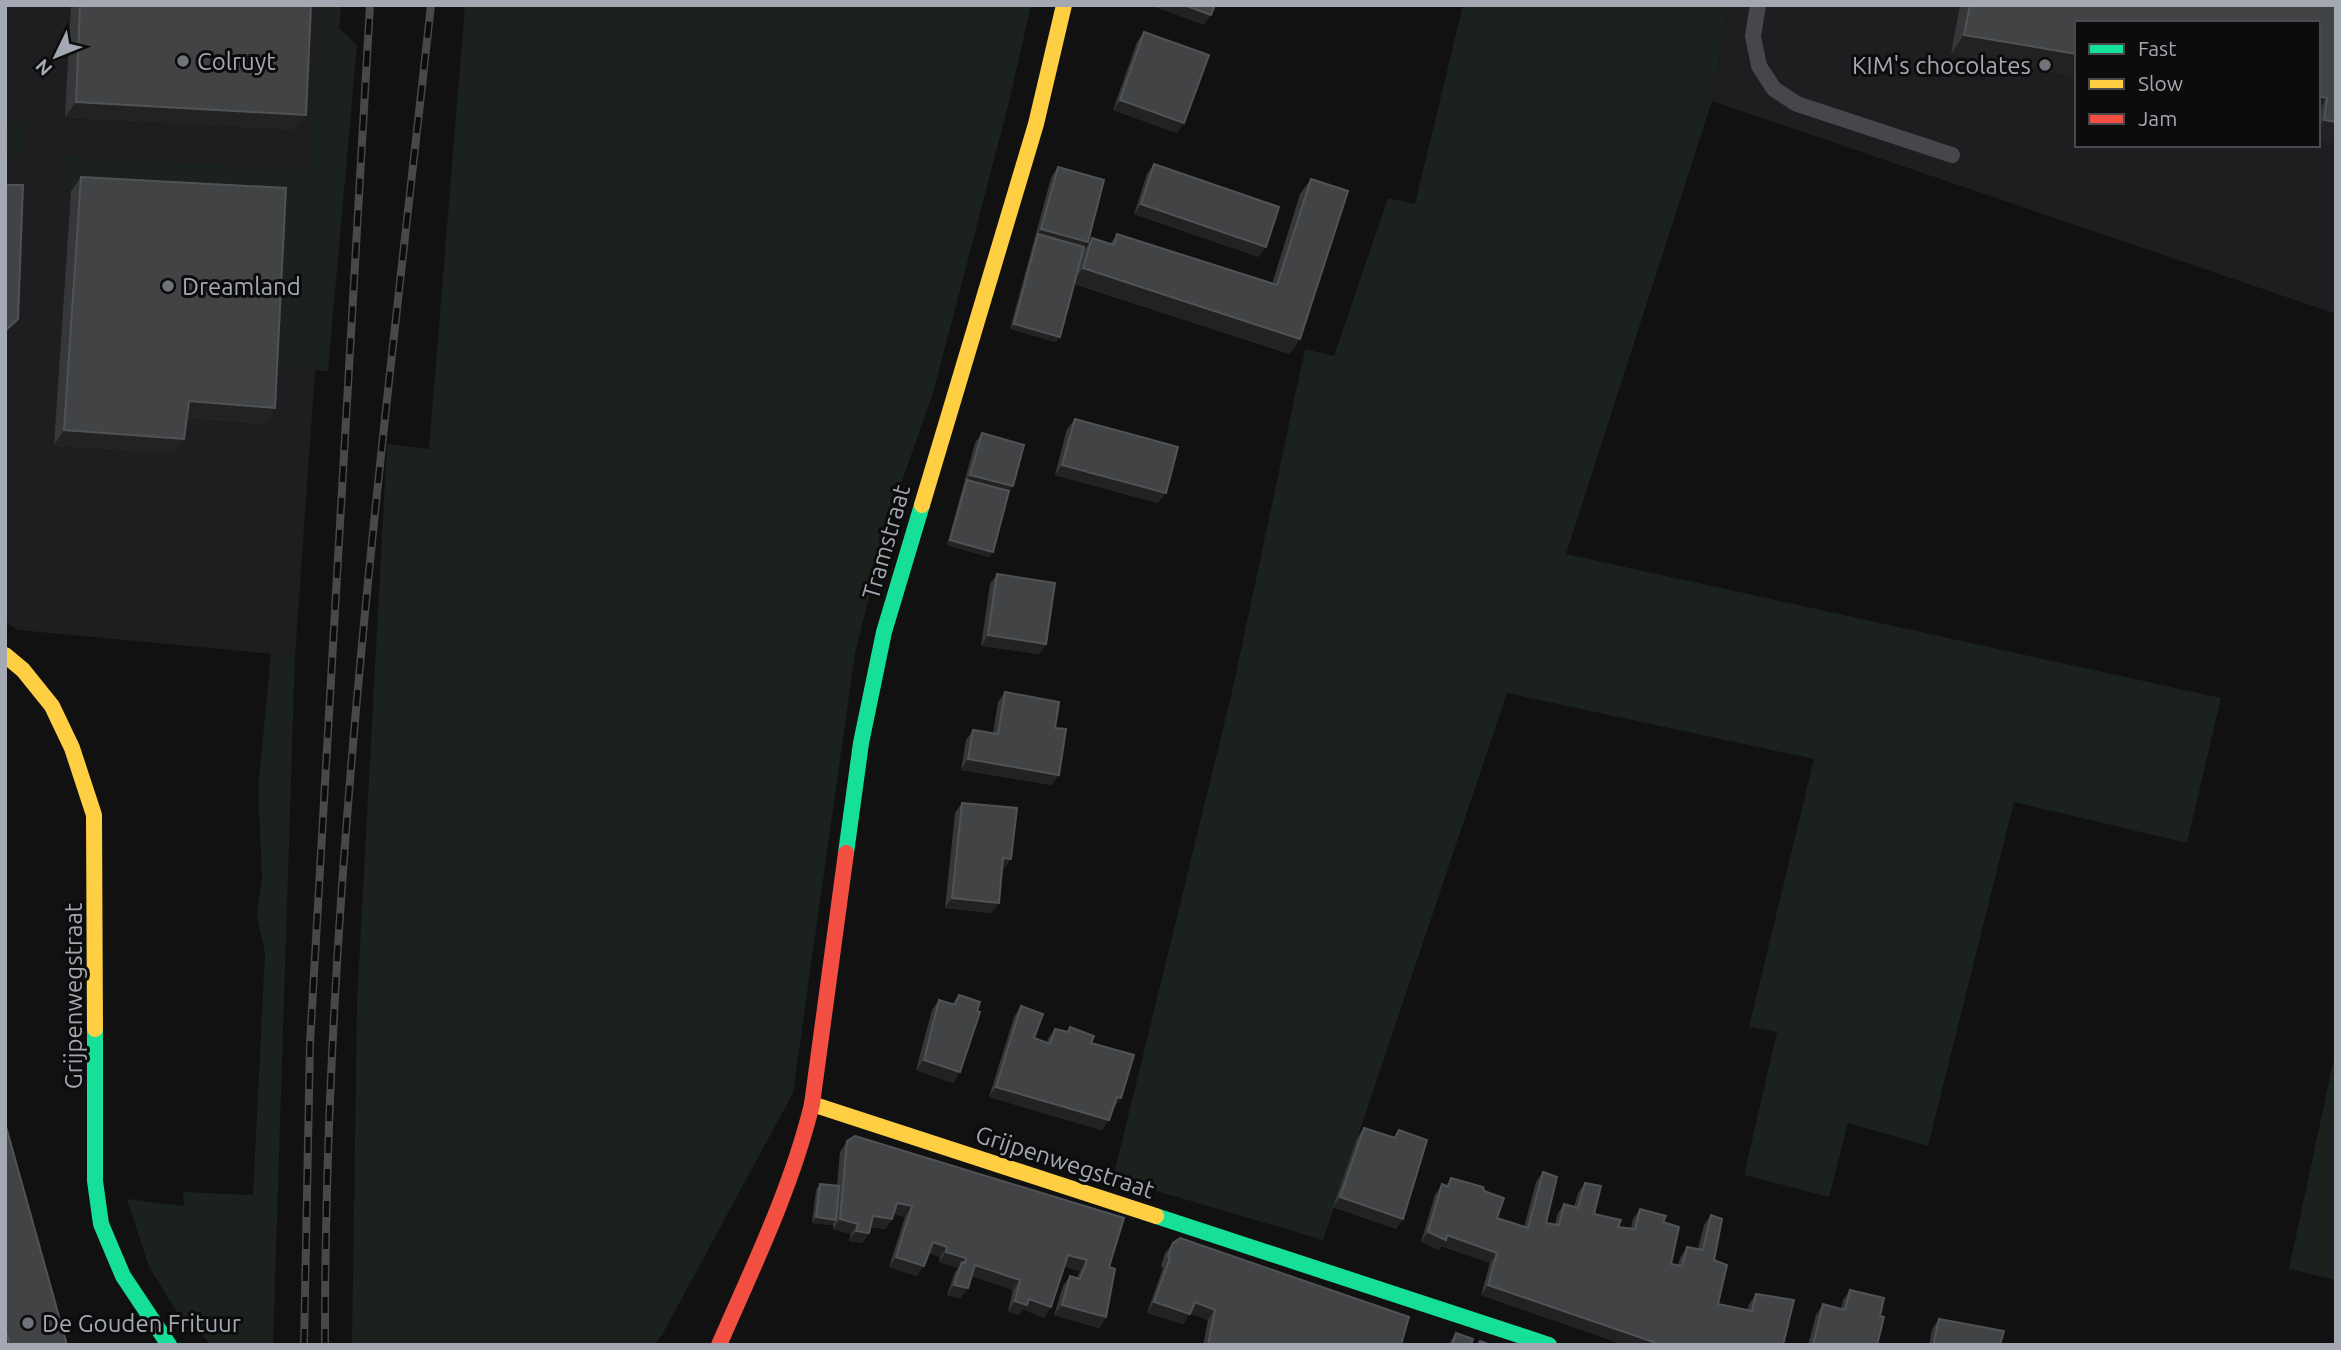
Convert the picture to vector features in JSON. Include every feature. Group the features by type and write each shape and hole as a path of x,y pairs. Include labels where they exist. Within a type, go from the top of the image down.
{"street":[{"name":"Tramstraat","path":"812,1104 861,743 884,632 1036,124 1064,5"},
{"name":"Grijpenwegstraat","path":"5,655 39,688 62,725 80,769 94,815 95,1181 102,1227 121,1274 169,1345"},
{"path":"719,1345 764,1241 804,1138 812,1104"},
{"name":"Grijpenwegstraat","path":"812,1104 1549,1345"}],"lane":[{"path":"1758,5 1753,36 1759,66 1774,89 1797,104 1952,155"}],"shaded area":[{"path":"5,5 341,5 295,656 18,630 5,622"},
{"path":"320,5 341,5 339,28 357,45 328,371 267,370 276,203 61,189 62,156 309,170"},
{"path":"465,5 1031,5 1009,102 934,390 887,524 855,653 793,1093 662,1335 654,1345 352,1345 357,1002 387,444 429,449"},
{"path":"1463,5 1729,5 1712,101 1566,554 2221,698 2187,843 2014,802 1928,1146 1848,1123 1829,1197 1744,1175 1777,1032 1749,1027 1814,759 1507,693 1323,1240 1113,1178 1232,692 1305,349 1334,356 1388,198 1415,204"},
{"path":"1729,5 2336,5 2336,314 1712,101"},
{"path":"5,121 24,122 23,157 5,155"},
{"path":"271,653 295,656 273,1345 212,1345 177,1312 149,1267 127,1199 184,1206 183,1192 253,1195 265,953 257,916 262,877 258,789"},
{"path":"2336,1049 2336,1280 2289,1269"}],"building":[{"name":"Colruyt","path":"80,5 311,5 306,115 76,102"},
{"path":"1184,5 1215,5 1211,15"},
{"name":"KIM's chocolates","path":"1970,5 2336,5 2336,122 2324,120 2327,98 2320,96 2320,21 2075,21 2075,54 1964,35"},
{"path":"1144,32 1209,55 1184,123 1120,100"},
{"path":"1154,164 1279,207 1266,247 1141,204"},
{"path":"1058,167 1104,180 1088,242 1041,229"},
{"name":"Dreamland","path":"81,177 286,188 275,408 189,401 184,439 64,430"},
{"path":"1311,179 1348,191 1300,339 1083,268 1092,238 1114,245 1117,234 1277,285"},
{"path":"5,185 23,185 18,319 7,329 5,328"},
{"path":"1038,234 1084,247 1060,337 1014,324"},
{"path":"1075,419 1178,447 1166,493 1062,465"},
{"path":"982,433 1024,445 1013,486 970,475"},
{"path":"967,480 1009,491 993,552 950,540"},
{"path":"997,574 1055,583 1046,644 988,635"},
{"path":"1005,692 1059,702 1055,728 1066,729 1059,775 968,759 973,730 998,734"},
{"path":"962,803 1017,808 1011,859 1003,858 999,903 952,898"},
{"path":"959,995 980,1002 977,1011 980,1012 960,1072 924,1060 939,1000 955,1005"},
{"path":"1021,1006 1043,1014 1034,1038 1050,1044 1055,1029 1068,1032 1070,1027 1094,1036 1091,1043 1134,1055 1121,1098 1117,1097 1109,1120 996,1087"},
{"path":"5,1123 67,1345 10,1345 5,1328"},
{"path":"1364,1128 1395,1138 1399,1130 1427,1140 1403,1219 1340,1197"},
{"path":"855,1136 1124,1218 1109,1267 1115,1269 1106,1317 1062,1305 1070,1276 1080,1279 1087,1260 1068,1255 1051,1307 1029,1299 1027,1305 1015,1301 1020,1280 975,1265 968,1288 954,1285 966,1258 946,1252 947,1247 933,1242 924,1266 896,1257 912,1206 897,1203 892,1219 873,1216 869,1233 856,1231 858,1224 840,1219 847,1141"},
{"path":"1543,1172 1557,1177 1546,1223 1559,1225 1564,1204 1578,1208 1585,1183 1601,1186 1594,1214 1621,1220 1618,1227 1635,1229 1640,1209 1666,1216 1663,1222 1679,1227 1671,1264 1682,1266 1687,1247 1703,1250 1711,1215 1722,1219 1714,1260 1727,1265 1718,1304 1752,1311 1756,1294 1794,1300 1783,1345 1662,1345 1488,1285 1497,1253 1447,1235 1446,1240 1428,1232 1442,1184 1448,1187 1451,1178 1483,1187 1484,1191 1504,1198 1497,1218 1528,1228"},
{"path":"820,1184 839,1186 836,1220 816,1217"},
{"path":"1180,1238 1409,1317 1401,1345 1208,1345 1215,1310 1195,1302 1190,1314 1154,1302 1173,1243"},
{"path":"1850,1290 1884,1298 1880,1316 1884,1317 1877,1345 1813,1345 1823,1304 1845,1310"},
{"path":"1939,1319 2004,1331 2000,1345 1933,1345"},
{"path":"1456,1333 1473,1339 1471,1345 1452,1345"}],"railway":[{"path":"304,1345 310,1043 370,5"},
{"path":"325,1345 327,1177 345,841 376,506 431,5"}],"traffic: fast":[{"path":"846,853 861,743 884,632 922,505"},
{"path":"95,1029 95,1181 101,1224 123,1276 169,1345"},
{"path":"1156,1216 1549,1345"}],"traffic: slow":[{"path":"922,505 1036,124 1064,5"},
{"path":"5,655 23,670 52,706 72,748 94,815 95,1029"},
{"path":"812,1104 1156,1216"}],"traffic: jam":[{"path":"719,1345 783,1196 804,1135 812,1104 846,853"}],"place":[{"name":"Colruyt","path":"183,61"},
{"name":"KIM's chocolates","path":"2045,65"},
{"name":"Dreamland","path":"168,286"},
{"name":"De Gouden Frituur","path":"28,1323"}]}
